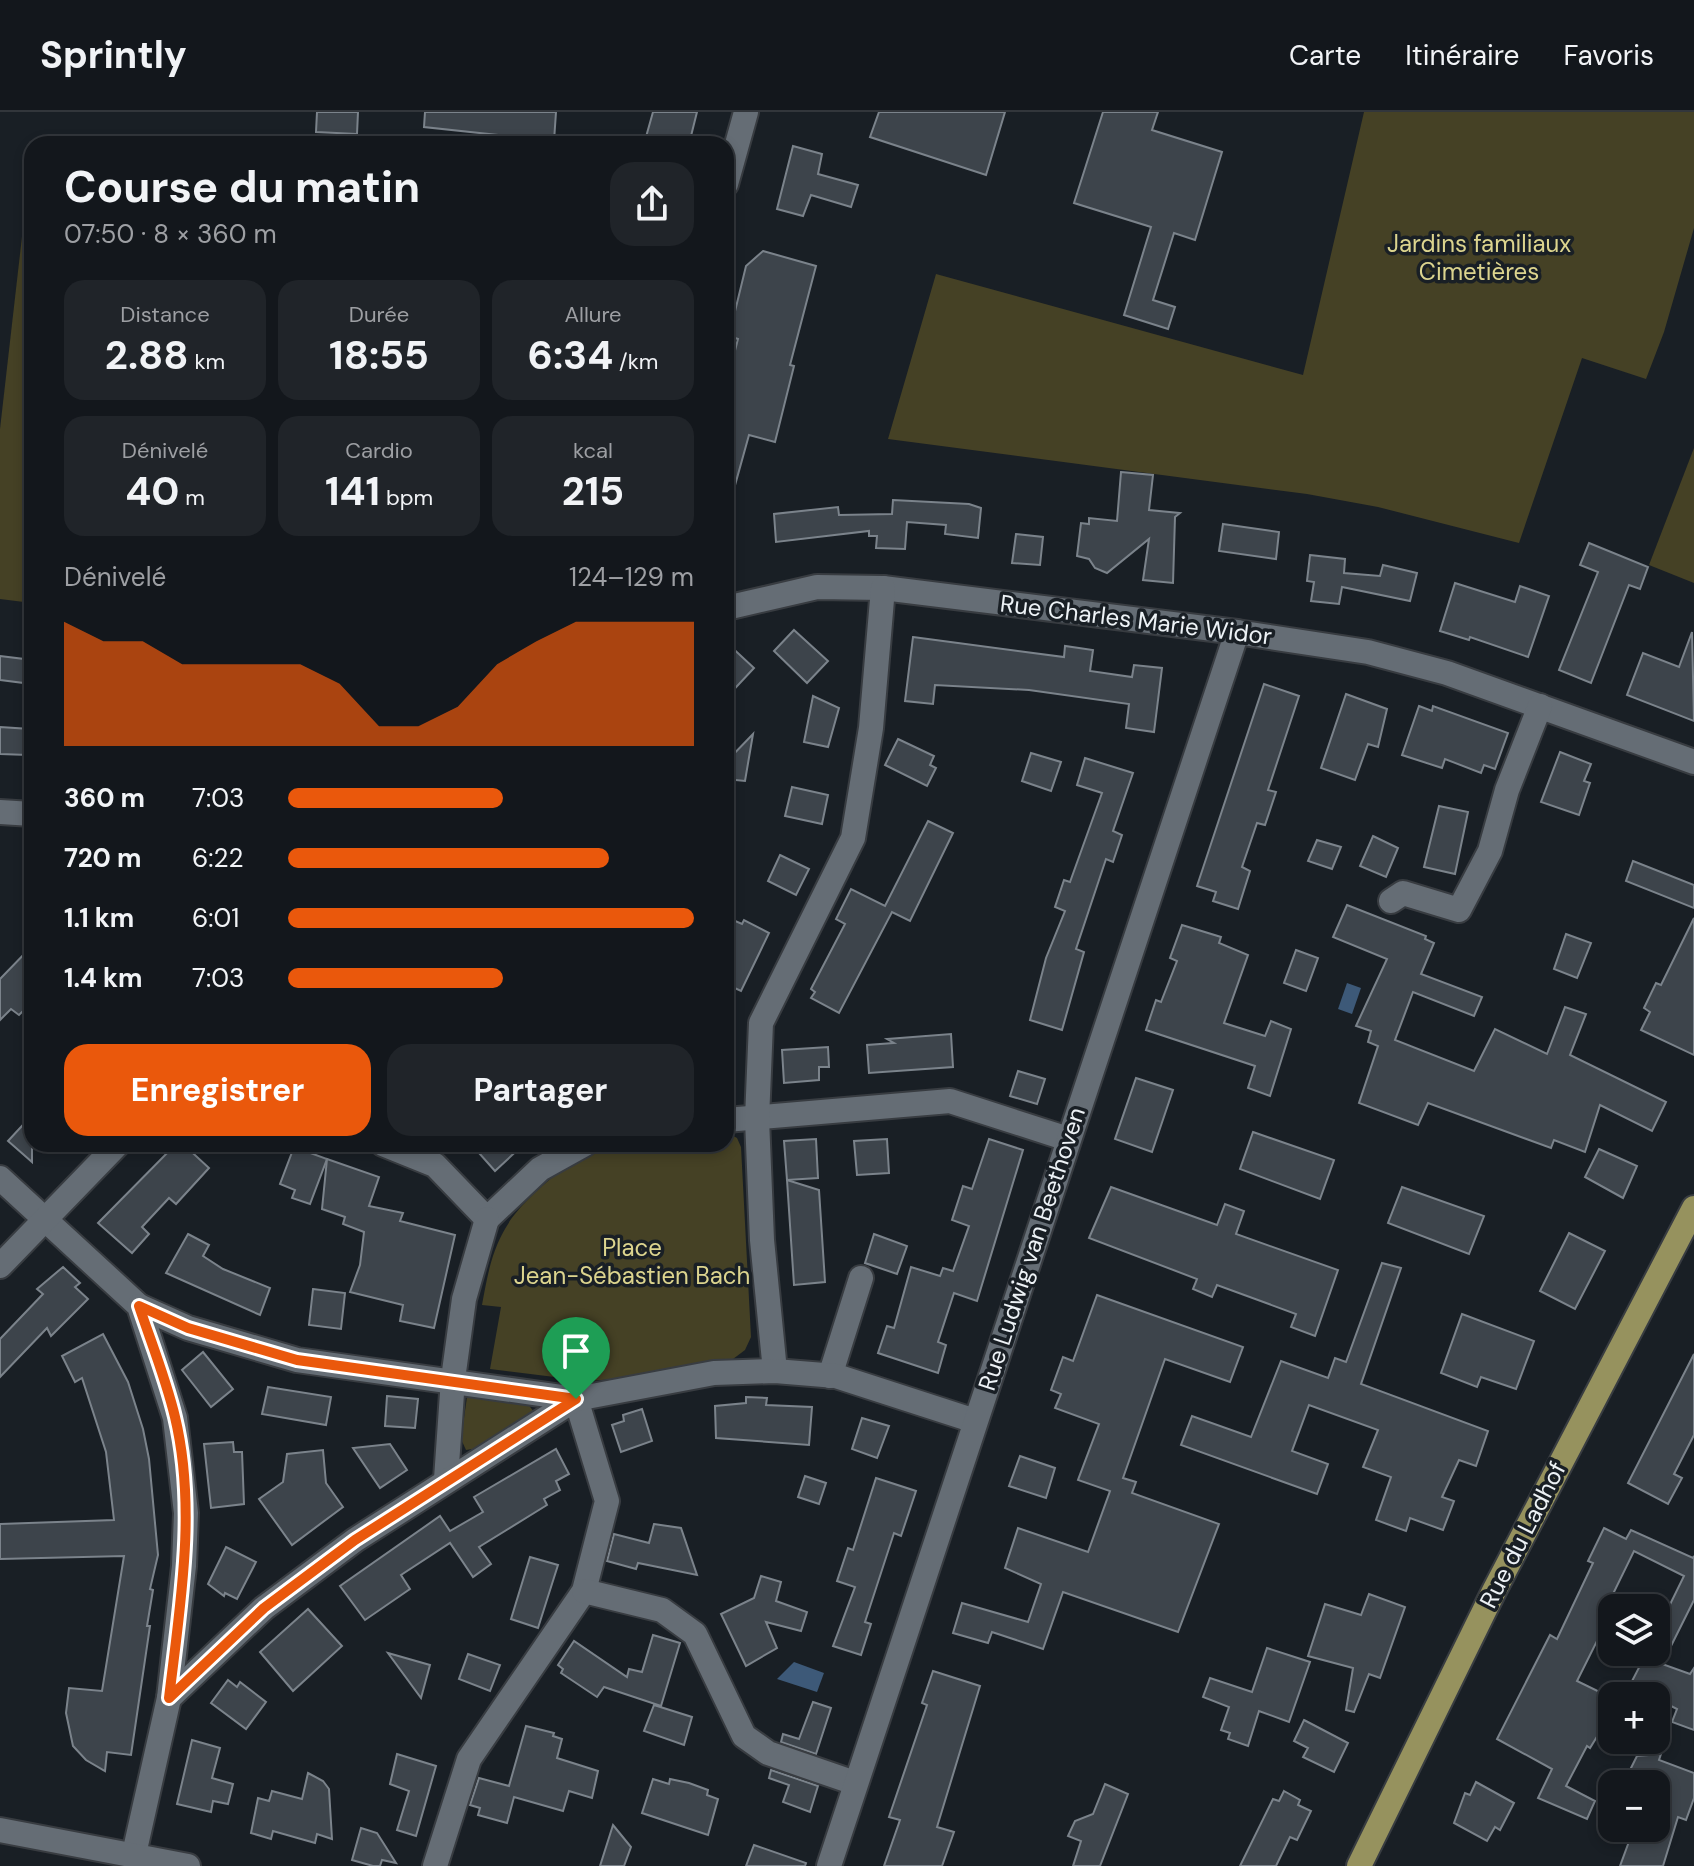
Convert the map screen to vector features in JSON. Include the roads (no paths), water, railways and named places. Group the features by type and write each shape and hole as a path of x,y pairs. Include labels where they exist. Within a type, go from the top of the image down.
{"main road":[{"name":"Rue du Ladhof","path":"1359,1866 1494,1591 1694,1208"}],"street":[{"path":"734,155 746,112"},
{"name":"Rue Charles Marie Widor","path":"734,606 817,587 883,588 1237,632 1368,652 1447,673 1694,762"},
{"path":"775,1371 762,1240 757,1119 761,1023 853,838 871,728 883,588"},
{"name":"Rue Ludwig van Beethoven","path":"829,1866 1237,632"},
{"path":"1391,901 1403,893 1459,910 1490,851 1507,790 1540,706"},
{"path":"0,812 24,814"},
{"path":"734,1120 950,1101 1068,1139"},
{"path":"0,1266 110,1152"},
{"path":"403,1152 435,1165 487,1219"},
{"path":"446,1479 453,1379 464,1299 487,1219 540,1169 571,1152"},
{"path":"0,1178 139,1306 188,1328 297,1360 453,1379 576,1399 714,1373 775,1371 830,1376 899,1394 975,1421"},
{"path":"830,1376 861,1278"},
{"path":"134,1854 169,1698 184,1566 186,1513 175,1418 139,1306"},
{"path":"169,1698 264,1608 355,1540 446,1479 576,1399"},
{"path":"435,1866 469,1759 584,1591 607,1501 576,1399"},
{"path":"584,1591 662,1610 695,1634 744,1736 768,1753 855,1783"},
{"path":"0,1830 188,1866"}],"water":[{"path":"1347,983 1361,988 1352,1014 1338,1009"},
{"path":"794,1662 824,1673 817,1692 777,1679"}],"park label":[{"name":"Jardins familiaux Cimetières","path":"1479,258"},
{"name":"Place Jean-Sébastien Bach","path":"632,1262"}]}
